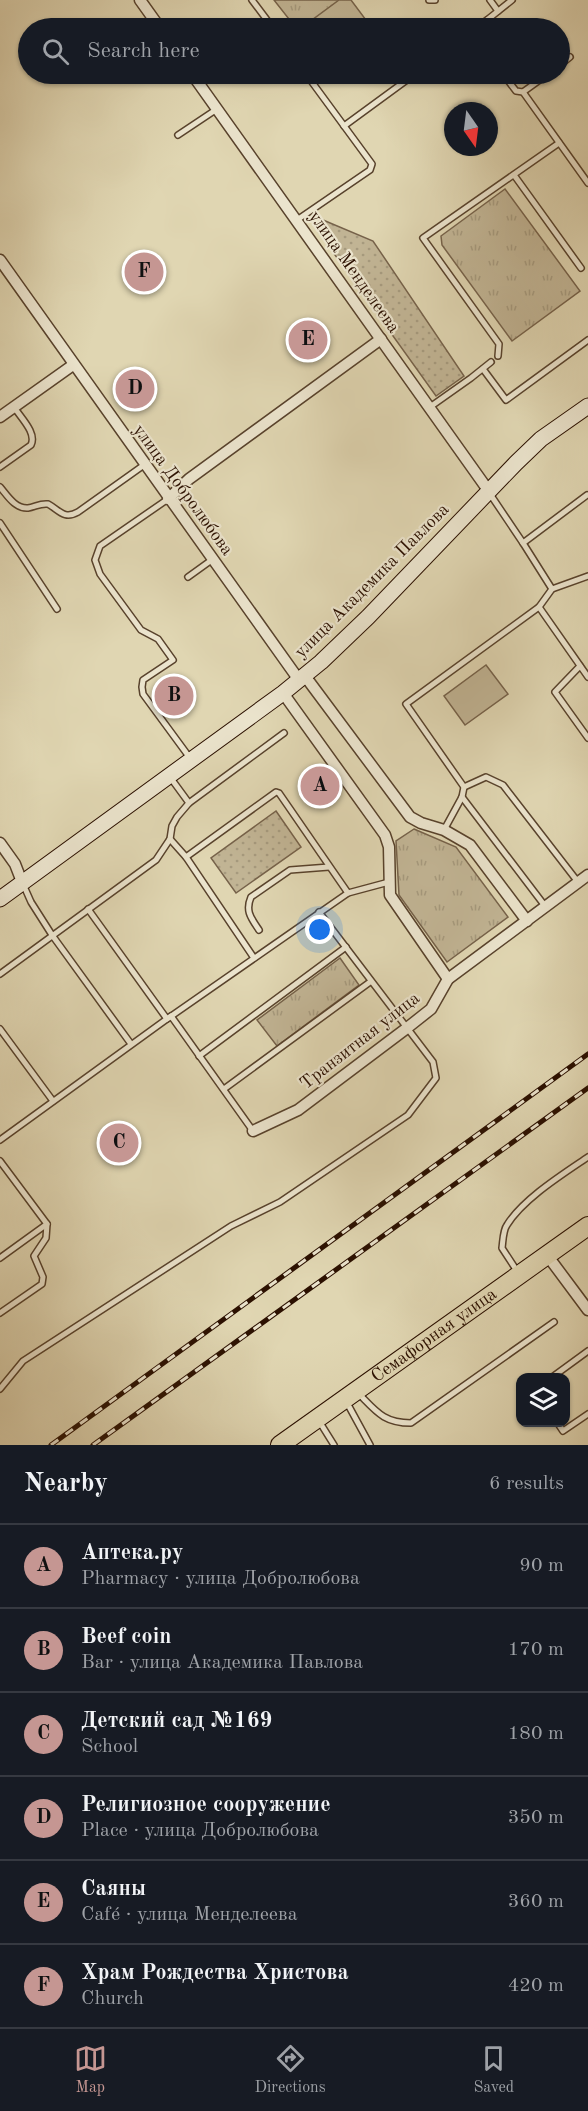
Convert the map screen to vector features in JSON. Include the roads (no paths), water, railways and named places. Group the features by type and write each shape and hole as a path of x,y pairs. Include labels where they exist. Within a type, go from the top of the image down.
{"highway":[{"name":"Семафорная улица","path":"280,1445 588,1226"}],"main road":[{"name":"улица Академика Павлова","path":"0,899 302,678 368,617 488,490 541,439 588,406"}],"street":[{"path":"140,0 153,18"},
{"name":"улица Менделеева","path":"199,84 488,490"},
{"name":"улица Добролюбова","path":"0,260 168,499 410,817 444,830 470,845 527,921"},
{"path":"168,499 189,478 381,339"},
{"path":"0,417 73,364"},
{"path":"283,693 385,835 389,847 390,895 448,979"},
{"path":"0,843 15,864 22,882"},
{"name":"Транзитная улица","path":"253,1131 298,1110 407,1028 431,1009 448,979 588,875"},
{"path":"547,1255 588,1310"}],"lane":[{"path":"252,0 266,18"},
{"path":"429,0 435,0"},
{"path":"490,0 498,10"},
{"path":"489,18 512,0"},
{"path":"297,220 370,170 372,164 313,84"},
{"path":"344,126 401,84"},
{"path":"511,84 516,91 523,92 534,84"},
{"path":"523,92 588,183"},
{"path":"178,135 217,109"},
{"path":"498,356 499,344 423,238 559,142"},
{"path":"514,175 581,267"},
{"path":"483,369 506,400 588,340"},
{"path":"429,408 491,362"},
{"path":"0,467 31,445 34,440 14,407"},
{"path":"0,487 11,501 19,506 28,508 48,504 60,514 69,516 144,465"},
{"path":"488,490 552,589"},
{"path":"523,543 587,495"},
{"path":"168,499 100,546 95,560 100,574 141,630 158,639 173,660 143,680 142,687 144,694 191,759"},
{"path":"0,523 57,609"},
{"path":"188,577 213,559"},
{"path":"444,830 462,797 464,787 406,704 539,608 552,589 588,576"},
{"path":"539,608 588,677"},
{"path":"580,666 555,692 588,738"},
{"path":"0,974 156,860 170,839 172,826 189,803 284,733"},
{"path":"169,775 189,803"},
{"path":"464,787 486,777 503,785 578,882"},
{"path":"186,857 276,792 279,793 348,893"},
{"path":"462,797 544,906"},
{"path":"170,839 186,857 254,958"},
{"path":"259,930 248,913 251,897 290,870 329,867"},
{"path":"22,882 31,902 52,935 131,1044"},
{"path":"0,1140 131,1044 348,893 389,882"},
{"path":"88,909 253,1131"},
{"path":"0,1389 23,1361 231,1226 280,1202 408,1115 436,1078 433,1062 320,912"},
{"path":"199,1056 346,947"},
{"path":"224,1089 370,981"},
{"path":"0,1029 53,1101"},
{"path":"520,1275 502,1248 506,1226 530,1200 588,1157"},
{"path":"0,1161 47,1224 46,1238 34,1256 43,1277 42,1284 0,1313"},
{"path":"0,1258 47,1224"},
{"path":"351,1395 382,1418 396,1423 411,1423 554,1322"},
{"path":"557,1373 588,1351"},
{"path":"351,1395 370,1445"},
{"path":"570,1426 588,1414"},
{"path":"318,1418 334,1445"}],"railway":[{"path":"51,1445 588,1054"},
{"path":"93,1445 588,1088"}],"place":[{"name":"Храм Рождества Христова","path":"144,272"},
{"name":"Саяны","path":"308,340"},
{"name":"Религиозное сооружение","path":"135,389"},
{"name":"Beef coin","path":"174,696"},
{"name":"Аптека.ру","path":"320,786"},
{"name":"Детский сад №169","path":"119,1143"}]}
